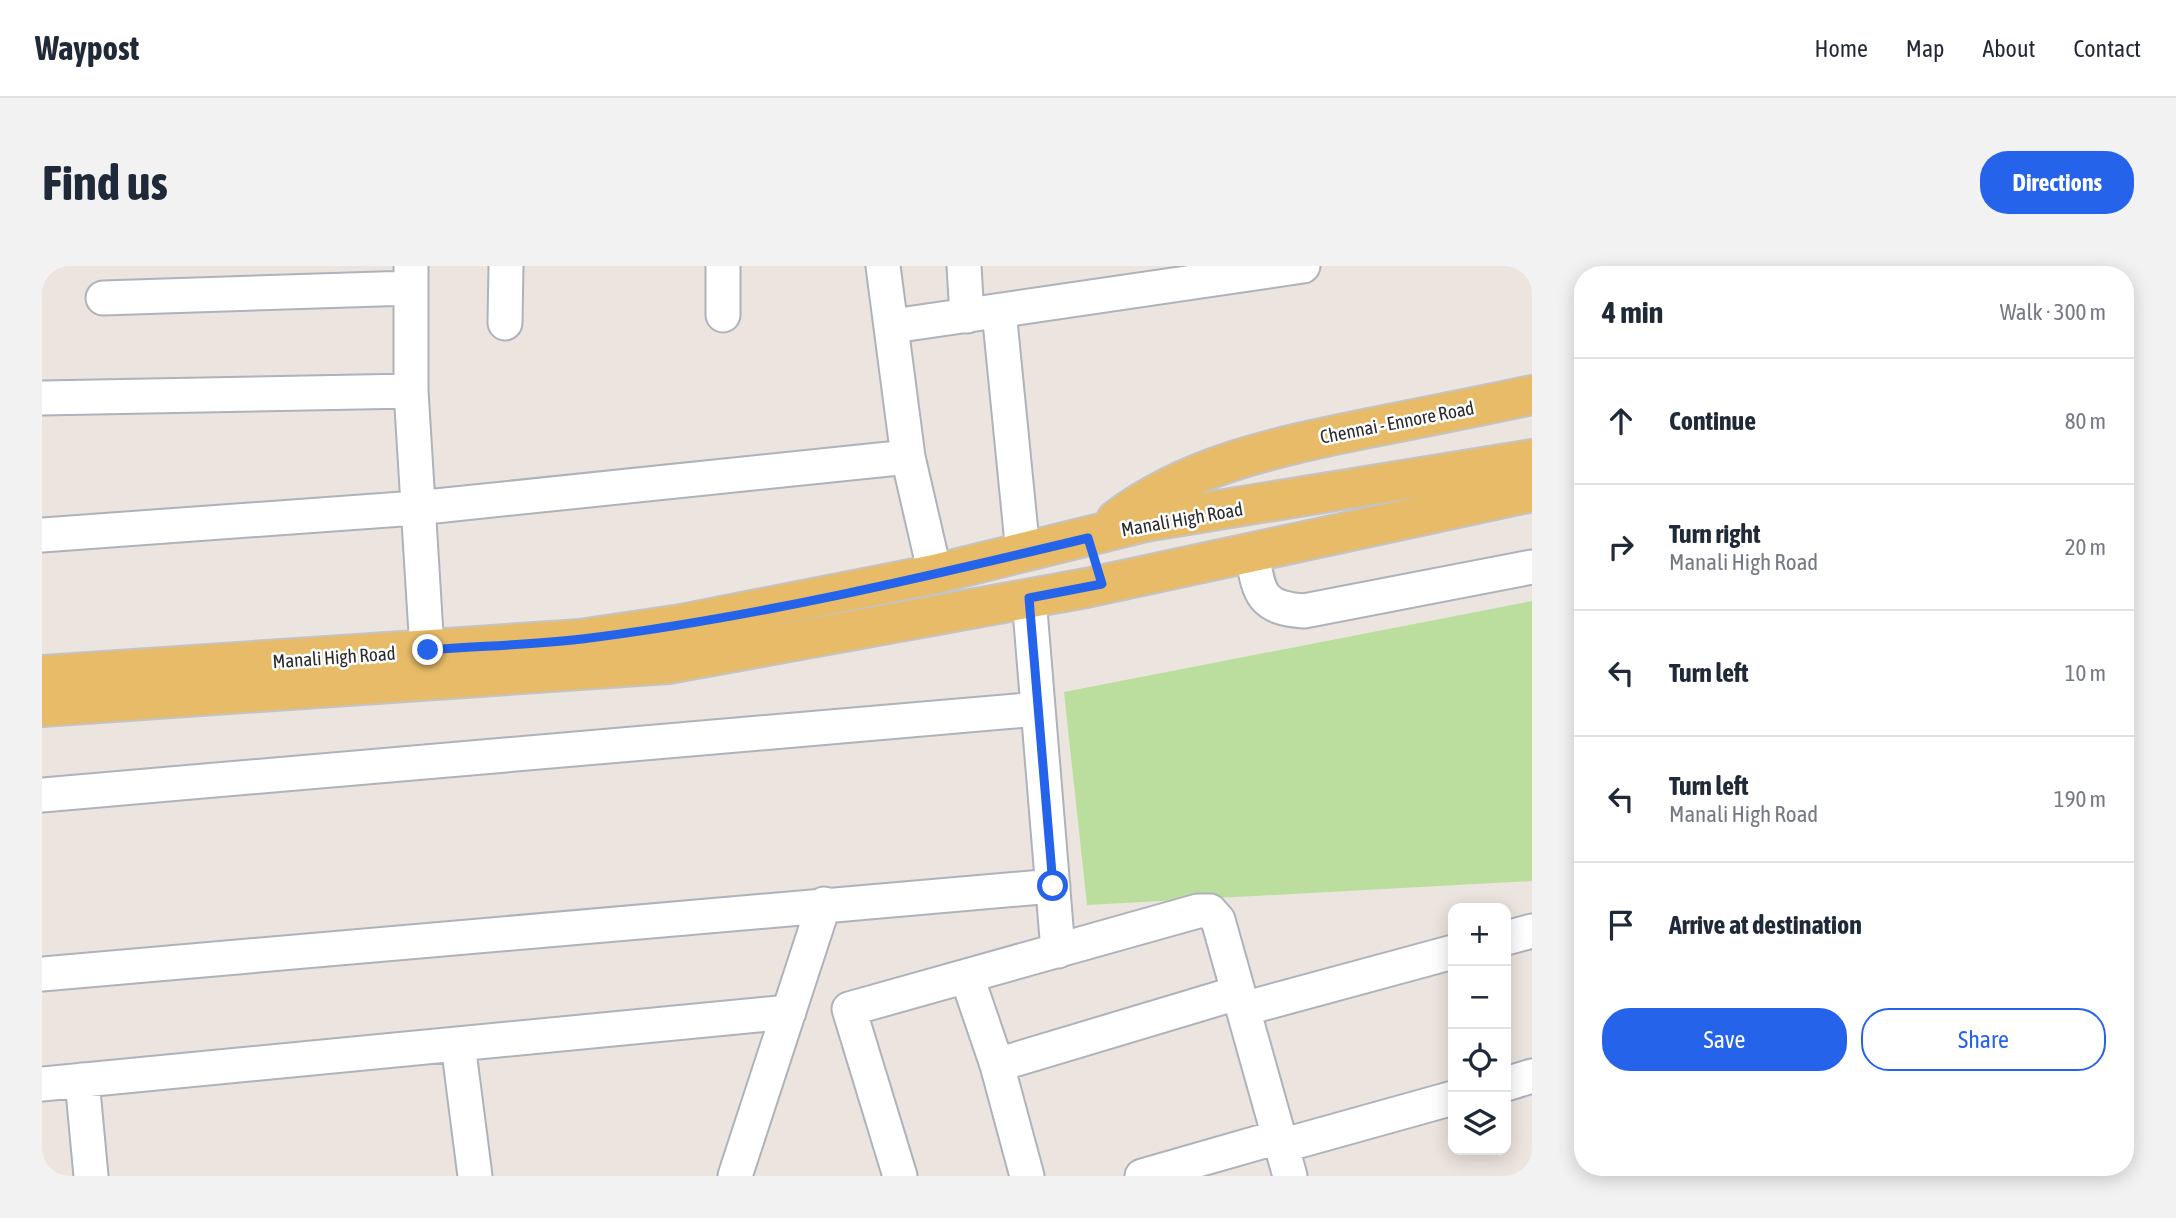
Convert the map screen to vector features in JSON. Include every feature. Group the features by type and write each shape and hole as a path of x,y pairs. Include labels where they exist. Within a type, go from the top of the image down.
{"main road":[{"name":"Chennai - Ennore Road","path":"1092,537 1131,509 1219,464 1263,450 1532,395"},
{"path":"1338,434 1345,492"},
{"path":"1263,450 1273,502"},
{"name":"Manali High Road","path":"42,675 580,639 668,626 935,575 1145,522 1221,512 1532,460"},
{"name":"Manali High Road","path":"42,707 668,664 1102,584 1532,492"},
{"path":"1221,512 1243,555"},
{"path":"1092,537 1102,584"}],"street":[{"path":"505,323 506,266"},
{"path":"723,266 723,315"},
{"path":"883,266 893,326 908,457 935,575"},
{"path":"964,266 983,313 1023,554"},
{"path":"893,326 1303,266"},
{"path":"103,298 411,277 411,391 416,508 428,650"},
{"path":"42,398 411,391"},
{"path":"42,535 416,508 908,457"},
{"path":"1243,555 1263,597 1274,607 1304,611 1532,567"},
{"path":"1029,598 1058,951"},
{"path":"42,795 1038,709"},
{"path":"42,974 1053,886"},
{"path":"736,1176 824,905"},
{"path":"900,1176 849,1009 1198,911 1210,911 1218,920 1283,1153"},
{"path":"1511,937 1532,931"},
{"path":"997,1065 1240,1001 1448,953"},
{"path":"967,977 997,1065 1027,1176"},
{"path":"42,1084 789,1012"},
{"path":"458,1044 475,1176"},
{"path":"1511,1082 1532,1076"},
{"path":"82,1080 91,1176"},
{"path":"1143,1176 1283,1153 1448,1100"}],"green space":[{"path":"1532,601 1532,881 1087,905 1064,692"}],"route":[{"path":"428,650 580,639 681,624 935,575 1088,538 1102,584 1029,598 1053,886"}]}
